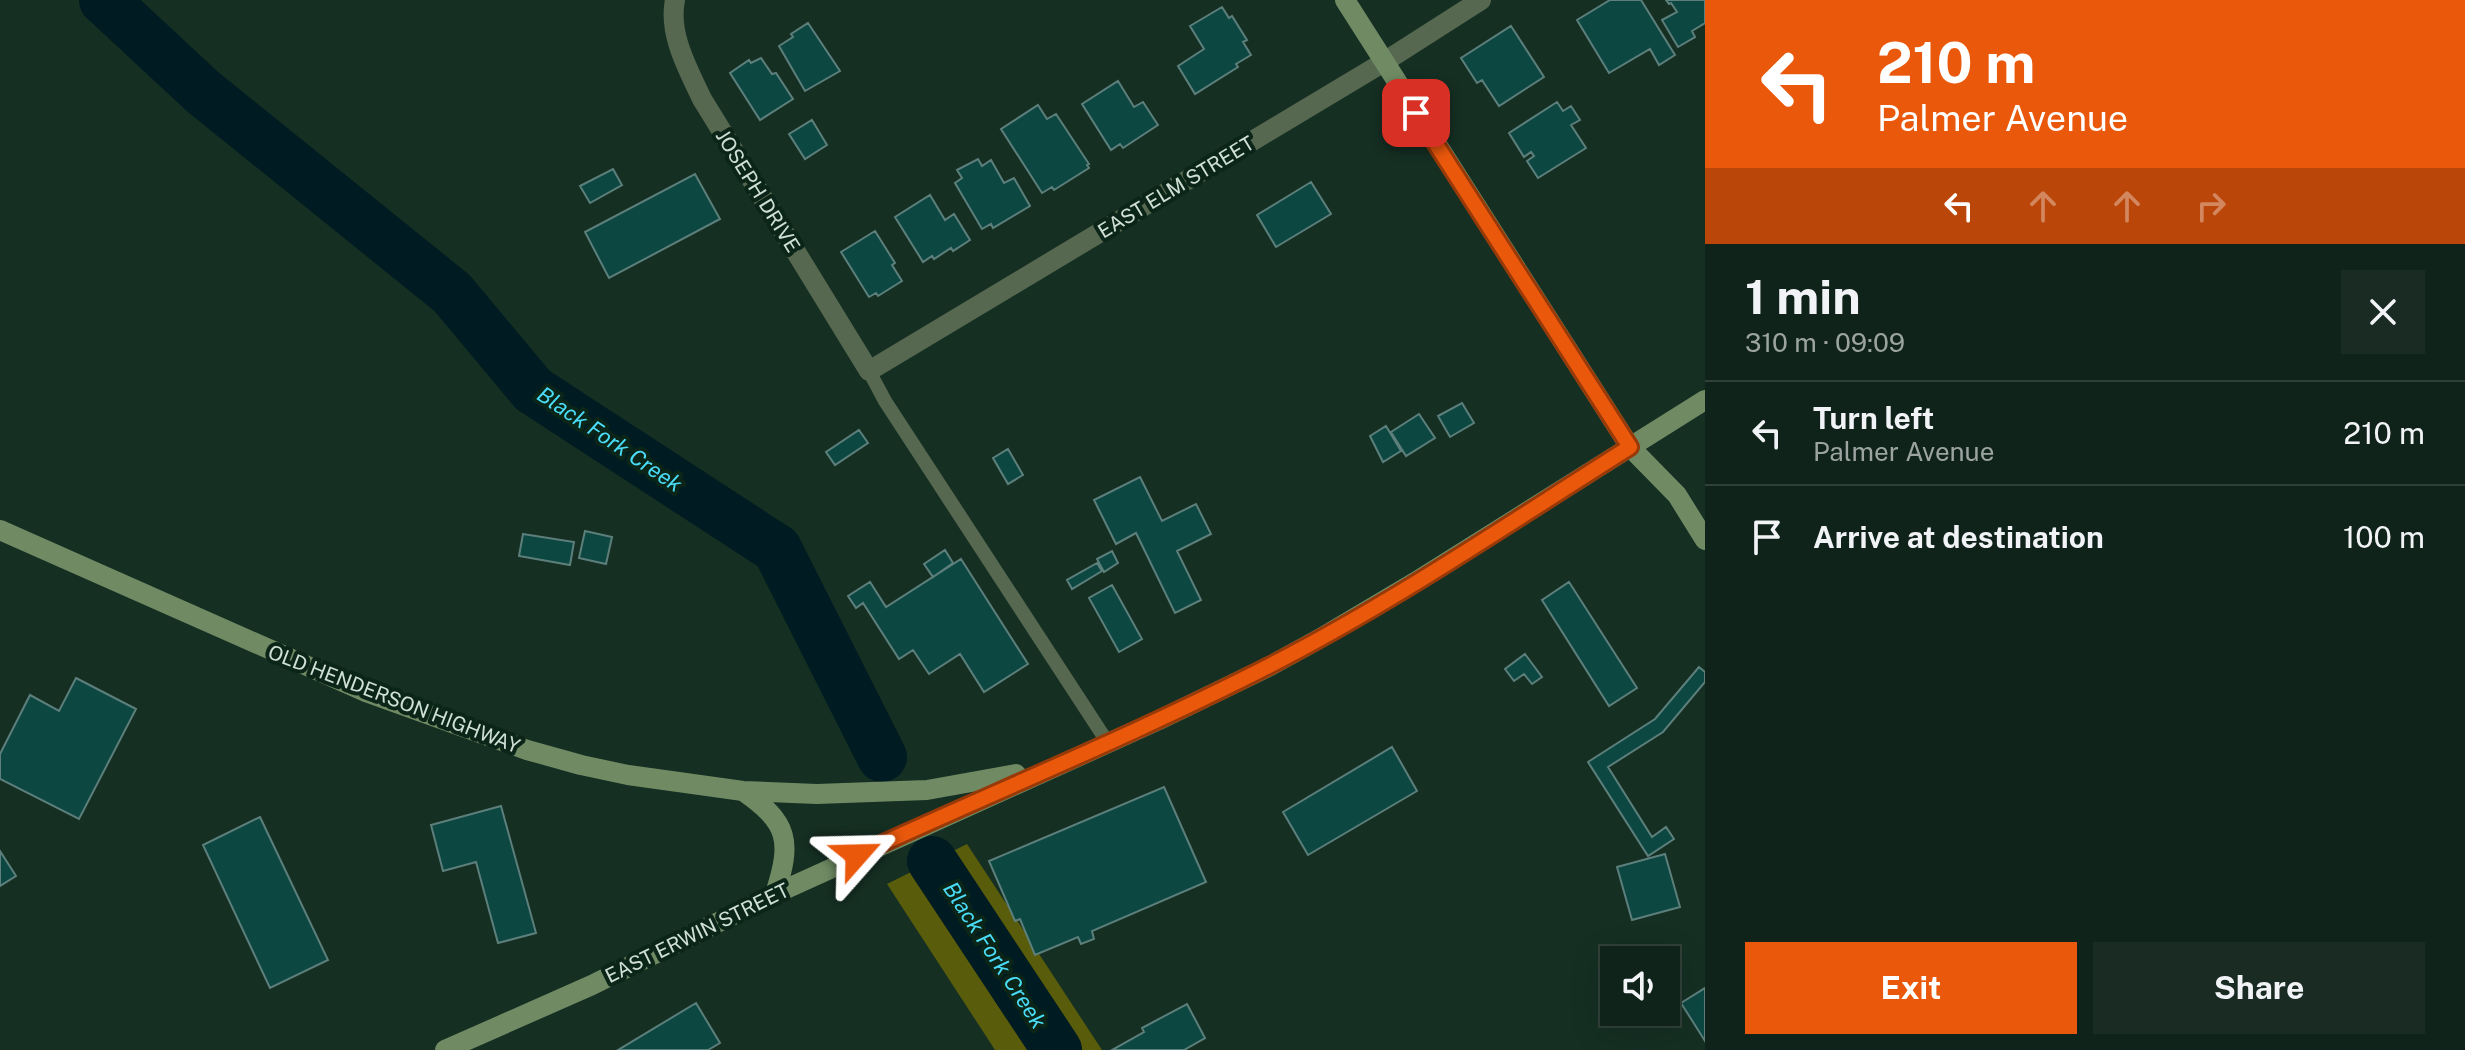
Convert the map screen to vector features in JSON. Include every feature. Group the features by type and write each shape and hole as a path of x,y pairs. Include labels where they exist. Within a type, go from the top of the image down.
{"main road":[{"path":"1345,0 1630,447 1677,495 1705,540"},
{"name":"EAST ERWIN STREET","path":"445,1050 592,985 775,894 1215,693 1319,639 1705,400"},
{"name":"OLD HENDERSON HIGHWAY","path":"0,530 303,666 455,726 581,765 628,775 743,791 817,794 927,790 1047,768"},
{"path":"743,791 775,816 782,832 784,866 775,894"}],"street":[{"name":"JOSEPH DRIVE","path":"675,0 680,52 702,99 869,371"},
{"name":"EAST ELM STREET","path":"869,371 1384,62 1481,0"}],"lane":[{"path":"869,371 885,401 1108,743"}],"shaded area":[{"path":"967,844 1102,1050 995,1050 887,884"}],"building":[{"path":"1610,0 1641,0 1675,55 1659,65 1650,49 1609,73 1577,20"},
{"path":"1666,0 1705,0 1705,23 1692,31 1695,37 1678,47 1662,20 1677,12"},
{"path":"1222,7 1229,18 1232,16 1247,40 1243,42 1251,55 1236,64 1238,67 1195,94 1178,66 1204,49 1190,26"},
{"path":"808,23 840,71 805,91 779,46"},
{"path":"1511,26 1544,77 1499,106 1482,80 1477,83 1461,58"},
{"path":"761,58 772,74 776,73 793,99 760,120 730,73 749,60 751,63"},
{"path":"1118,81 1134,107 1143,102 1158,125 1123,148 1120,144 1111,150 1082,104"},
{"path":"1557,102 1563,111 1571,106 1580,120 1571,125 1586,148 1538,178 1527,161 1534,156 1531,152 1524,157 1509,133"},
{"path":"1038,105 1047,119 1056,114 1089,164 1089,168 1054,190 1052,187 1042,193 1001,129"},
{"path":"812,120 827,145 805,159 789,134"},
{"path":"978,159 982,166 991,160 1004,183 1014,178 1030,206 993,228 991,224 982,229 955,183 962,178 957,170"},
{"path":"613,169 622,185 590,203 580,186"},
{"path":"695,174 720,219 609,278 585,232"},
{"path":"1311,182 1331,214 1276,247 1257,215"},
{"path":"930,195 945,220 954,214 970,240 953,251 951,248 923,262 895,217"},
{"path":"875,231 902,281 878,296 876,293 869,297 841,252"},
{"path":"1462,403 1474,423 1450,437 1438,416"},
{"path":"1419,414 1435,438 1406,456 1391,432"},
{"path":"1386,426 1401,451 1383,462 1370,436"},
{"path":"859,430 868,443 835,465 826,452"},
{"path":"1008,449 1023,475 1008,484 993,458"},
{"path":"1140,477 1162,521 1196,504 1211,534 1177,551 1201,600 1175,613 1136,533 1116,544 1094,500"},
{"path":"585,531 612,537 606,564 579,558"},
{"path":"523,534 574,542 570,565 519,556"},
{"path":"945,550 953,563 933,577 924,564"},
{"path":"1112,551 1118,563 1104,572 1097,559"},
{"path":"961,559 1028,664 984,692 960,654 929,674 913,650 899,659 863,603 856,608 848,596 870,582 886,607"},
{"path":"1097,563 1102,571 1072,589 1067,580"},
{"path":"1569,582 1637,688 1609,706 1542,600"},
{"path":"1112,585 1142,639 1119,652 1089,598"},
{"path":"1525,654 1542,677 1532,684 1524,674 1514,681 1505,669"},
{"path":"1699,667 1705,672 1705,682 1663,732 1608,767 1652,837 1666,827 1674,839 1648,856 1588,762 1655,719"},
{"path":"76,678 136,709 79,819 0,779 0,754 30,695 59,711"},
{"path":"1392,747 1417,791 1308,855 1283,812"},
{"path":"1164,787 1206,882 1092,931 1094,939 1081,944 1078,937 1035,955 1020,919 1015,921 989,861"},
{"path":"501,806 536,933 498,943 476,862 443,871 431,825"},
{"path":"260,817 328,960 270,988 203,845"},
{"path":"0,851 16,876 0,886"},
{"path":"1665,854 1680,907 1632,920 1617,867"},
{"path":"1705,988 1705,1041 1681,1003"},
{"path":"696,1003 720,1043 708,1050 618,1050"},
{"path":"1187,1004 1205,1038 1184,1050 1112,1050 1144,1032 1142,1028"}],"waterway":[{"name":"Black Fork Creek","path":"104,0 203,92 452,293 533,390 777,549 882,757"},
{"name":"Black Fork Creek","path":"932,861 1057,1050"}],"route":[{"path":"857,855 1159,720 1270,666 1420,579 1630,447 1416,113"}]}
